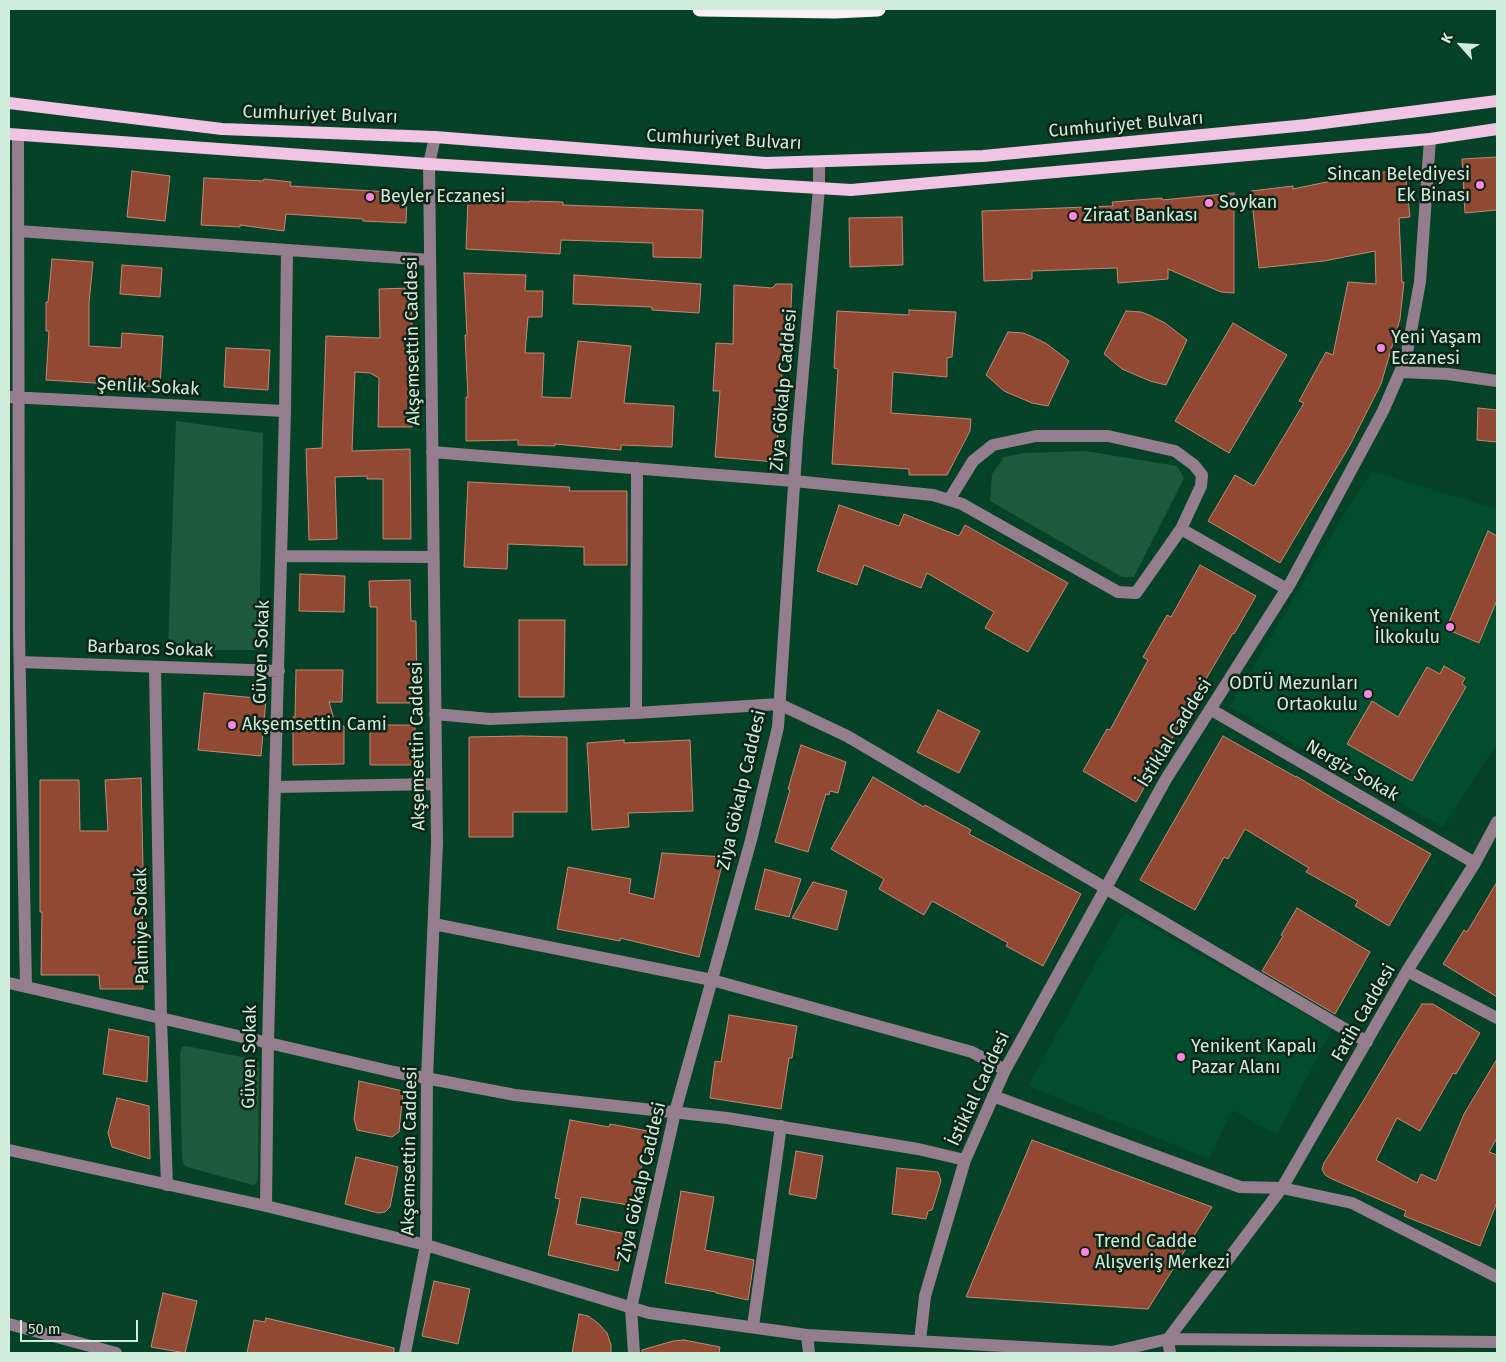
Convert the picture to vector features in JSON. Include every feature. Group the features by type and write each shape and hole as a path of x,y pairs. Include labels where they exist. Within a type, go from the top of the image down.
{"highway":[{"path":"700,9 835,11 878,9"}],"main road":[{"name":"Cumhuriyet Bulvarı","path":"9,103 222,129 434,137 766,163 983,156 1307,125 1497,101"},
{"path":"13,135 429,164 851,190 1430,138 1497,129"}],"street":[{"path":"13,135 18,231 14,398 14,632 20,662 26,987"},
{"name":"Akşemsettin Caddesi","path":"405,1353 426,1245 428,1078 437,843 429,164 434,137"},
{"name":"İstiklal Caddesi","path":"920,1341 925,1296 965,1160 1005,1070 1166,779 1287,589 1383,411 1406,358 1420,282 1430,138"},
{"name":"Ziya Gökalp Caddesi","path":"634,1353 631,1308 675,1112 751,840 778,727 794,481 819,188 819,162"},
{"path":"18,231 430,260"},
{"name":"Güven Sokak","path":"266,1206 268,1042 282,556 287,250"},
{"path":"1400,372 1448,374 1497,381"},
{"name":"Şenlik Sokak","path":"14,398 285,411"},
{"path":"432,452 794,481 933,495 949,500 962,504 1118,592 1136,593 1181,529 1201,486 1202,475 1194,465 1175,451 1108,436 1036,436 993,445 973,461 949,500"},
{"path":"636,713 637,468"},
{"path":"1181,529 1287,589"},
{"path":"282,556 433,557"},
{"name":"Barbaros Sokak","path":"20,662 279,672"},
{"name":"Palmiye Sokak","path":"155,667 161,1018 167,1185"},
{"path":"435,714 490,719 636,713 779,704 847,736 1368,1042"},
{"name":"Nergiz Sokak","path":"1210,709 1475,863"},
{"path":"275,787 436,784"},
{"name":"Fatih Caddesi","path":"1168,1339 1282,1188 1368,1042 1407,971 1475,863 1497,822"},
{"path":"434,924 712,980 972,1052 1005,1070"},
{"path":"1407,971 1497,1018"},
{"path":"9,983 428,1078 515,1095 727,1118 918,1149 965,1160"},
{"path":"994,1096 1240,1187 1282,1188 1352,1203 1497,1277"},
{"path":"753,1326 781,1126"},
{"path":"9,1150 266,1206 426,1245 649,1313 807,1335 1112,1352 1168,1339 1497,1342"},
{"path":"9,1324 116,1353"},
{"path":"807,1335 809,1353"},
{"path":"1168,1339 1170,1353"}],"shaded area":[{"path":"176,421 263,433 259,650 168,650"},
{"path":"1085,451 1177,466 1184,478 1134,577 1122,577 990,501 992,474 1004,457 1024,453"},
{"name":"ODTÜ Mezunları Ortaokulu","path":"1371,471 1497,509 1497,743 1443,827 1230,707"},
{"name":"Yenikent Kapalı Pazar Alanı","path":"1124,912 1332,1029 1277,1135 1232,1110 1209,1159 1028,1086"},
{"path":"186,1046 257,1060 259,1062 258,1179 256,1184 253,1185 187,1167 183,1164 180,1054 182,1047"}],"building":[{"name":"Sincan Belediyesi Ek Binası","path":"1497,157 1497,210 1465,213 1462,159"},
{"path":"1405,170 1410,217 1399,218 1402,282 1404,282 1400,319 1381,384 1350,445 1280,563 1208,521 1235,475 1254,486 1304,403 1299,401 1326,352 1333,355 1348,282 1376,284 1375,251 1324,261 1259,268 1251,191 1293,186 1293,189 1365,174"},
{"path":"132,171 170,176 165,221 127,217"},
{"path":"204,178 263,181 264,179 291,182 290,186 407,193 406,223 286,214 284,231 240,225 240,227 201,225"},
{"path":"1234,193 1234,293 1221,292 1168,269 1168,279 1118,283 1117,268 1032,271 1032,279 984,281 982,211 1113,206 1112,202 1162,198 1162,200"},
{"path":"468,200 563,202 563,205 703,210 701,258 653,257 653,243 561,240 560,254 466,249"},
{"path":"902,217 903,265 850,267 849,218"},
{"path":"52,259 93,262 89,303 89,346 121,348 122,333 163,336 160,387 46,380 49,331 46,331 46,302 48,302"},
{"path":"122,265 162,268 160,297 120,294"},
{"path":"464,273 526,275 525,291 543,291 542,317 528,317 525,353 544,353 542,397 571,398 578,341 631,346 624,403 674,406 672,447 621,445 621,450 555,444 555,446 518,445 518,440 466,441 466,397 468,397"},
{"path":"574,275 701,284 699,313 652,310 652,307 573,304"},
{"path":"776,284 792,284 790,331 785,330 776,462 715,457 720,391 713,391 716,343 733,344 734,285 772,288"},
{"path":"411,288 412,427 378,427 379,378 370,373 355,372 352,451 410,449 411,539 383,539 383,479 367,479 367,476 335,477 337,539 309,540 306,449 322,448 326,336 380,338 379,289"},
{"path":"909,310 956,312 952,357 947,358 947,377 893,372 891,413 971,419 970,431 947,475 909,475 909,469 832,464 838,369 834,368 837,311 909,315"},
{"path":"1126,311 1141,312 1149,315 1165,323 1187,340 1166,385 1150,381 1122,369 1104,354"},
{"path":"1233,323 1287,355 1229,453 1175,421"},
{"path":"1008,332 1023,333 1031,336 1047,344 1069,361 1048,406 1032,403 1004,391 986,375"},
{"path":"226,348 270,350 268,390 224,387"},
{"path":"1478,408 1497,410 1497,442 1477,440"},
{"path":"468,482 570,487 569,491 627,491 627,565 584,565 584,547 508,544 507,569 464,567"},
{"path":"839,505 899,526 904,514 959,536 965,525 1068,583 1028,652 985,628 994,612 927,573 921,588 864,565 857,585 817,571"},
{"path":"1488,531 1497,536 1497,600 1479,643 1446,629"},
{"path":"1200,565 1256,596 1193,701 1136,802 1083,771 1107,729 1110,730 1148,660 1143,657 1167,615 1171,617"},
{"path":"300,574 345,576 344,612 299,611"},
{"path":"410,580 411,621 416,621 417,703 377,703 377,607 370,607 369,581"},
{"path":"519,620 565,620 564,697 519,697"},
{"path":"1444,666 1465,678 1462,684 1466,687 1412,781 1347,744 1372,701 1398,717 1427,667 1440,674"},
{"path":"296,670 343,670 342,702 329,702 336,726 344,726 344,764 293,765 293,717 295,717"},
{"name":"Akşemsettin Cami","path":"204,693 266,699 261,756 198,750"},
{"path":"938,710 980,731 959,773 917,752"},
{"path":"370,725 415,725 415,765 370,765"},
{"path":"1223,736 1431,854 1389,926 1355,906 1358,901 1306,872 1309,868 1245,829 1228,859 1224,857 1195,910 1140,880"},
{"path":"469,737 567,737 567,812 513,812 513,837 469,837"},
{"path":"624,740 624,743 690,740 693,811 628,813 629,827 592,830 587,743"},
{"path":"801,745 846,762 838,793 830,791 829,795 826,794 808,852 775,842"},
{"path":"873,777 924,807 925,805 971,830 969,834 1081,894 1043,966 1006,946 1008,943 932,901 924,915 879,889 884,879 831,849"},
{"path":"141,778 143,989 100,989 99,975 41,975 40,780 79,780 80,831 108,831 105,780"},
{"path":"662,853 724,857 699,957 620,938 620,941 557,929 568,867 631,879 629,893 654,899"},
{"path":"765,869 801,879 789,917 755,909"},
{"path":"813,882 847,891 837,930 792,918"},
{"path":"1497,882 1497,997 1443,964 1464,930 1467,932"},
{"path":"1297,908 1370,952 1335,1014 1262,971"},
{"path":"1422,1004 1433,1004 1480,1033 1456,1074 1453,1073 1420,1131 1397,1118 1376,1160 1417,1183 1421,1174 1436,1181 1464,1114 1497,1059 1497,1138 1489,1152 1497,1155 1497,1202 1480,1246 1404,1216 1406,1211 1332,1179 1325,1175 1322,1169"},
{"path":"729,1015 797,1026 792,1058 789,1058 781,1109 710,1098 715,1061 721,1062"},
{"path":"109,1029 149,1037 147,1082 103,1074"},
{"path":"359,1081 403,1091 399,1132 392,1137 357,1130 354,1119"},
{"path":"117,1098 149,1106 150,1159 112,1147 108,1133"},
{"path":"570,1120 609,1127 610,1124 648,1131 634,1206 581,1197 576,1224 626,1234 618,1271 548,1255 560,1199 555,1198"},
{"name":"Trend Cadde Alışveriş Merkezi","path":"1032,1140 1212,1207 1148,1309 966,1297"},
{"path":"796,1151 823,1156 816,1199 789,1194"},
{"path":"356,1157 398,1167 390,1207 385,1212 378,1213 345,1204"},
{"path":"897,1168 938,1172 941,1181 932,1210 928,1211 926,1219 892,1214"},
{"path":"681,1191 714,1197 705,1250 754,1260 748,1300 665,1283"},
{"path":"434,1281 470,1289 458,1344 422,1336"},
{"path":"163,1293 197,1301 185,1353 151,1347"},
{"path":"579,1314 588,1316 607,1333 611,1345 611,1353 572,1353"},
{"path":"266,1318 394,1348 394,1353 247,1353 254,1320 265,1322"},
{"path":"684,1340 720,1347 719,1353 642,1353 642,1350 673,1341"}],"place":[{"name":"Sincan Belediyesi Ek Binası","path":"1480,185"},
{"name":"Beyler Eczanesi","path":"370,197"},
{"name":"Soykan","path":"1209,203"},
{"name":"Ziraat Bankası","path":"1073,216"},
{"name":"Yeni Yaşam Eczanesi","path":"1381,348"},
{"name":"Yenikent İlkokulu","path":"1450,627"},
{"name":"ODTÜ Mezunları Ortaokulu","path":"1368,694"},
{"name":"Akşemsettin Cami","path":"232,725"},
{"name":"Yenikent Kapalı Pazar Alanı","path":"1181,1057"},
{"name":"Trend Cadde Alışveriş Merkezi","path":"1085,1252"}]}
